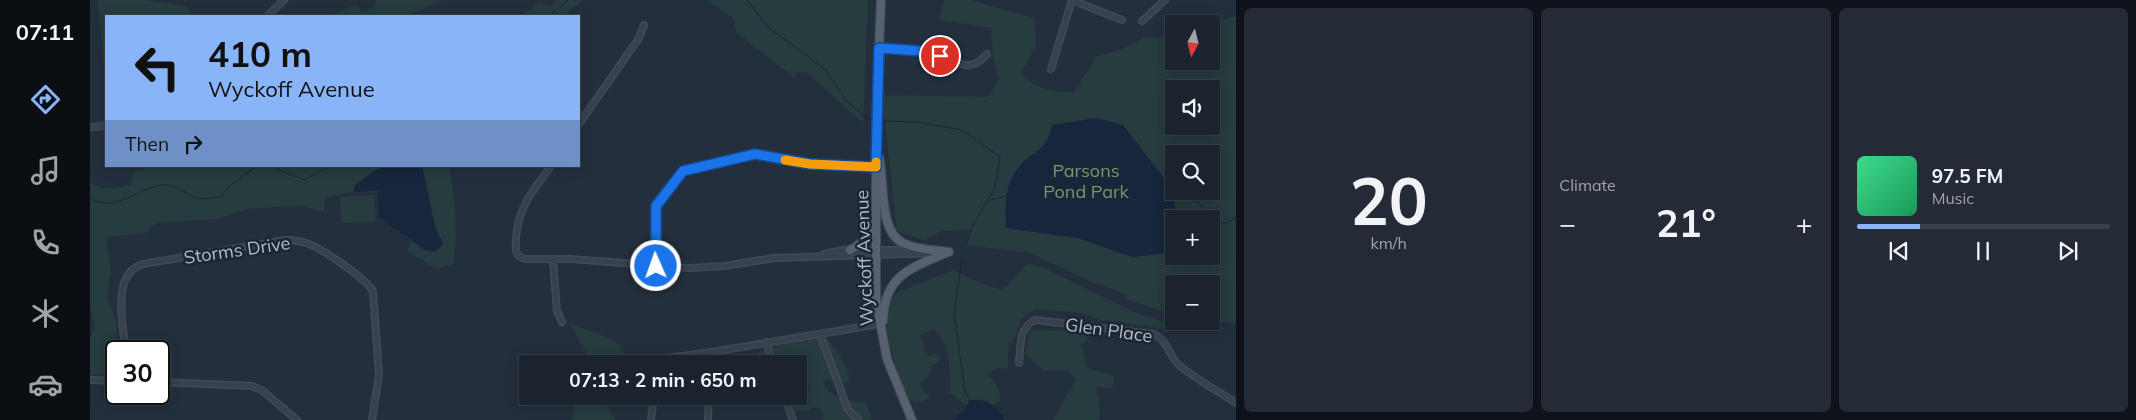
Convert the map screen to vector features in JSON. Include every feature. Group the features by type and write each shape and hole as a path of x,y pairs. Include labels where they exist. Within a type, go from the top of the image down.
{"main road":[{"name":"Wyckoff Avenue","path":"881,0 876,120 876,294 882,340 892,374 912,420"},
{"path":"876,145 882,168 887,222 891,232 903,243 914,247 949,252"},
{"path":"850,250 860,245 867,238 877,219"},
{"path":"882,340 883,306 892,286 910,269 949,252"}],"street":[{"path":"268,15 284,0"},
{"path":"1051,69 1072,0 1122,20"},
{"path":"1142,21 1165,0"},
{"path":"580,123 640,38 644,25"},
{"path":"879,48 931,53 965,66 976,64 987,54"},
{"path":"90,127 105,126"},
{"path":"656,266 656,206 683,171 755,154 810,164 876,167"},
{"path":"550,167 520,211 515,246 520,258 656,266 712,267 774,258 949,252"},
{"name":"Storms Drive","path":"124,340 122,289 125,278 132,269 144,264 285,240 312,245 365,281 373,292 376,303 379,375 372,420"},
{"path":"814,256 850,250 877,253"},
{"path":"553,260 557,311 562,322"},
{"name":"Glen Place","path":"1019,363 1022,332 1028,323 1035,320 1152,334 1164,340 1172,357 1180,366 1236,403"},
{"path":"694,355 879,324"},
{"path":"820,334 848,410 858,419"},
{"path":"766,342 770,355"},
{"path":"90,380 105,381"},
{"path":"170,382 252,386 263,392 297,420"},
{"path":"651,420 653,405"},
{"path":"708,420 709,405"},
{"path":"787,405 792,420"}],"green space":[{"path":"98,0 146,0 185,6 193,15 105,15 105,79"},
{"path":"375,0 441,0 410,15 331,15 356,5 363,13 376,4"},
{"path":"556,0 583,0 565,15 523,15 538,3 551,6"},
{"path":"707,0 868,0 863,123 808,73 795,72 796,79 736,32 734,19"},
{"name":"Parsons Pond Park","path":"944,0 970,0 1034,18 1036,46 1021,73 1034,84 1045,89 1074,92 1092,64 1094,57 1123,49 1144,37 1165,37 1165,70 1220,70 1220,21 1236,16 1236,323 1220,321 1220,275 1165,275 1165,312 1126,299 1124,294 1099,283 1094,283 1030,253 966,245 970,230 942,231 924,240 897,231 882,95 988,97 999,79 993,56 991,28 939,20"},
{"path":"166,167 384,167 374,171 354,186 354,192 325,198 324,212 302,206 270,207 244,210 216,219 155,223 146,233 106,237 111,270 107,296 117,327 117,340 105,340 105,375 90,375 90,337 94,330 94,318 90,308 90,182 104,188 130,185 135,170"},
{"path":"422,167 449,167 456,227 455,252 453,264 436,269 407,251 412,240 425,250 442,244 435,226"},
{"path":"374,195 376,222 341,223 340,197"},
{"path":"1028,263 1046,269 1138,314 1165,322 1165,329 1103,320 1074,312 1035,309 1021,320 1015,337 1008,347 1008,369 998,368 988,374 996,384 1001,400 992,405 985,399 969,400 967,406 950,393 947,351 940,336 934,329 920,335 927,356 937,354 941,360 930,367 932,372 919,384 931,399 915,403 904,393 894,360 887,330 888,303 898,292 953,270 983,284 1003,290"},
{"path":"570,323 612,339 623,348 623,355 585,355 586,352"},
{"path":"1030,330 1081,331 1090,336 1081,346 1088,368 1114,376 1113,388 1096,387 1100,409 1099,420 1053,420 1076,380 1070,371 1043,370 1026,354"},
{"path":"826,338 836,349 850,375 847,382 841,383 823,379 825,385 828,390 839,397 866,403 872,420 822,420 824,414 820,408 814,407 809,411 789,412 786,405 807,405 809,385 807,381 807,355 758,355 759,352 792,341"},
{"path":"573,405 607,405 616,420 572,420"}],"water":[{"path":"1097,118 1123,125 1165,179 1165,200 1175,200 1175,210 1165,210 1165,253 1132,257 1077,238 1006,228 1006,197 1013,176 1023,162 1046,142 1052,125"},
{"path":"384,167 422,167 435,226 443,244 435,252 425,250 379,217 378,190 354,192 354,186 374,171"},
{"path":"969,400 990,404 998,410 1005,420 953,420 966,408"}],"waterway":[{"path":"550,15 568,0"},
{"path":"747,0 769,28 825,69 847,102 866,117 872,119"},
{"path":"879,121 917,122 962,130 1000,157 995,188 972,227 966,245"},
{"path":"90,198 98,202 116,202 161,185 170,185 197,198 221,197 228,187 256,167"},
{"path":"272,167 304,180 327,167"},
{"path":"991,200 1006,196"},
{"path":"1175,200 1196,201 1222,223 1230,222 1236,216"},
{"path":"962,260 954,313 965,392 969,399"}],"slow traffic":[{"path":"785,160 810,164 876,167 876,162"}],"route":[{"path":"656,266 656,206 674,180 683,171 755,154 810,164 876,167 879,48 921,51 940,56"}]}
